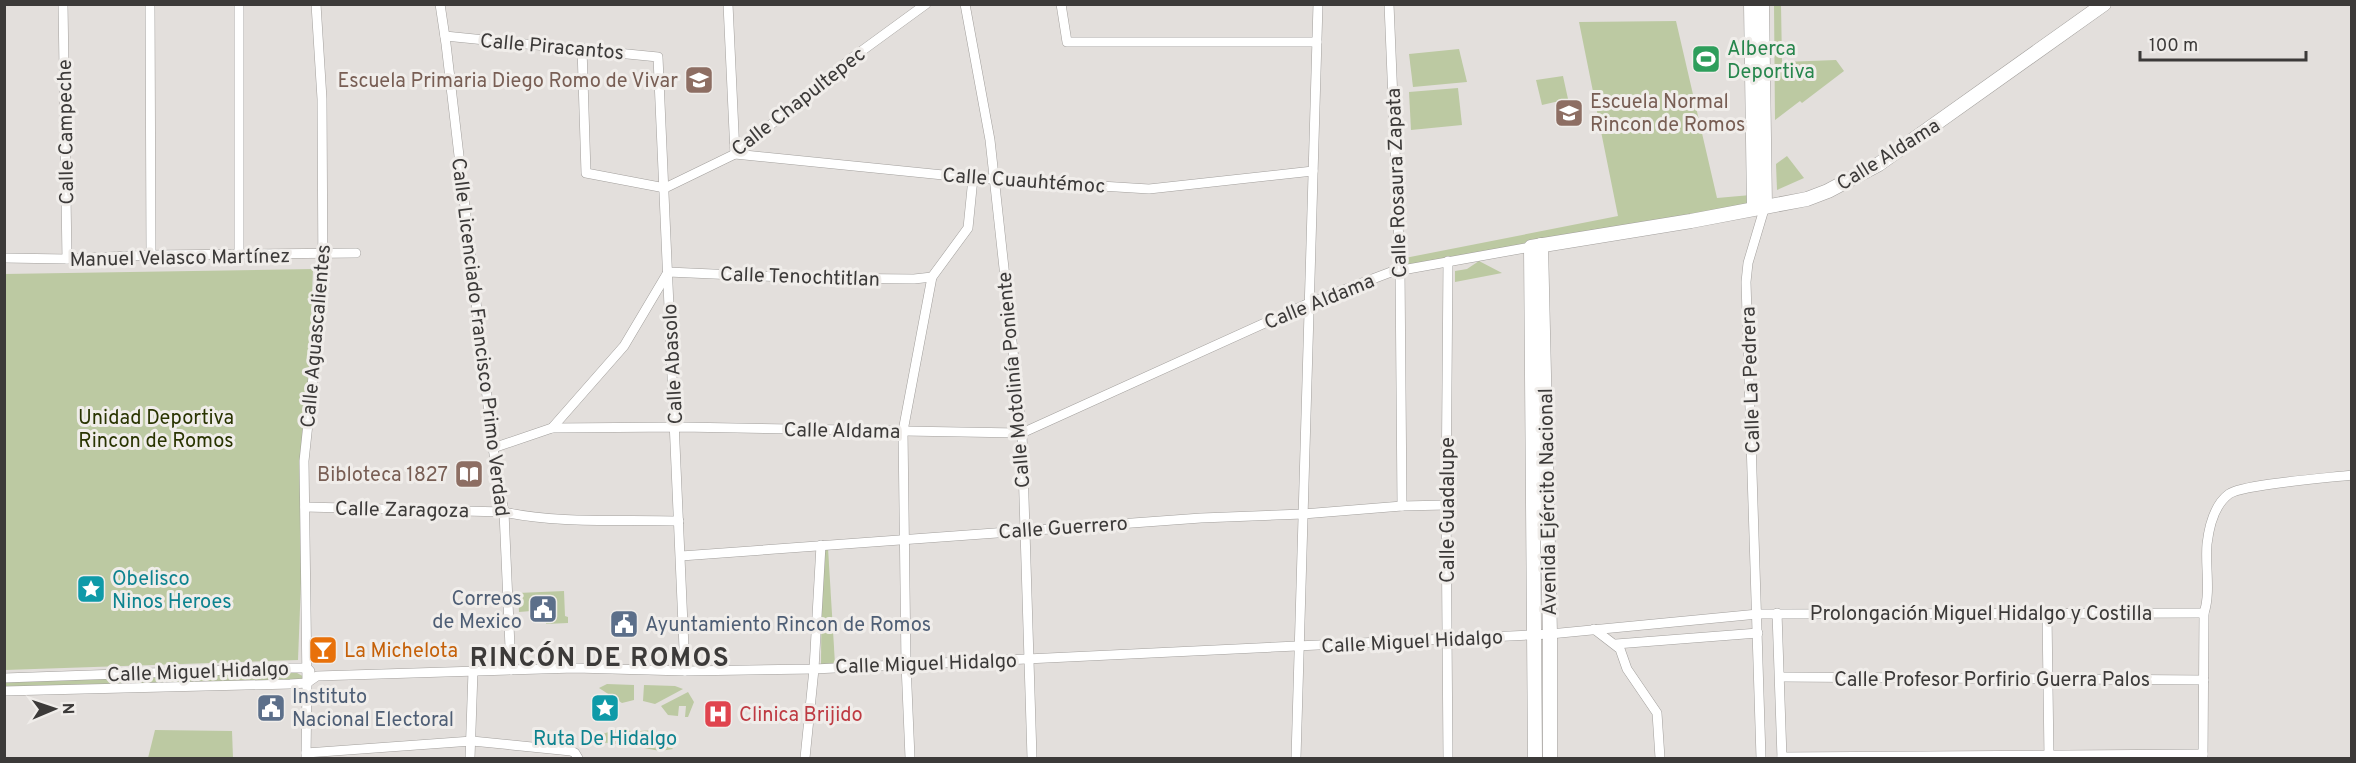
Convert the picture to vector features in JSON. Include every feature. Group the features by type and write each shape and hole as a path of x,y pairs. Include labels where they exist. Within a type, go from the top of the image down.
{"main road":[{"name":"Calle La Pedrera","path":"1751,4 1760,207"},
{"name":"Calle La Pedrera","path":"1760,207 1762,4"},
{"name":"Calle Aldama","path":"1536,246 1691,221 1807,199 1828,191 1862,174 2104,4"},
{"name":"Avenida Ejército Nacional","path":"1536,246 1550,634 1550,759"},
{"name":"Avenida Ejército Nacional","path":"1535,759 1536,246"}],"street":[{"name":"Calle Campeche","path":"63,4 67,259"},
{"path":"150,4 151,255"},
{"path":"239,4 239,255"},
{"name":"Calle Aguascalientes","path":"306,756 304,461 323,284 324,254 322,99 316,4"},
{"name":"Calle Licenciado Francisco Primo Verdad","path":"440,4 493,448 504,512 510,670"},
{"path":"728,4 735,154"},
{"name":"Calle Chapultepec","path":"665,188 744,149 852,58 926,4"},
{"name":"Calle Motolinía Poniente","path":"965,4 990,140 1022,433 1032,759"},
{"path":"1061,4 1066,42 1317,42"},
{"path":"1296,759 1318,4"},
{"name":"Calle Rosaura Zapata","path":"1389,4 1400,270 1402,506"},
{"name":"Calle Piracantos","path":"445,36 658,57"},
{"path":"582,48 586,173 665,188"},
{"name":"Calle Abasolo","path":"658,57 685,671"},
{"name":"Calle Cuauhtémoc","path":"735,154 973,178 994,177 1149,189 1313,171"},
{"path":"910,759 906,664 903,431 932,277 968,228 973,178"},
{"name":"Calle La Pedrera","path":"1760,207 1746,282 1761,759"},
{"name":"Calle Aldama","path":"493,448 552,428 675,427 1022,433 1309,303 1400,270 1536,246"},
{"name":"Manuel Velasco Martínez","path":"4,258 67,259 151,255 356,253"},
{"name":"Calle Guadalupe","path":"1448,759 1446,505 1449,261"},
{"path":"552,428 624,346 668,272"},
{"name":"Calle Tenochtitlan","path":"668,272 805,278 914,279 932,277"},
{"path":"1777,614 1782,758 2203,756 2204,613 2208,534 2221,501 2239,489 2352,475"},
{"name":"Calle Guerrero","path":"681,555 1201,518 1446,505"},
{"name":"Calle Zaragoza","path":"305,507 504,512 567,518 679,521"},
{"path":"805,759 814,669 821,545"},
{"name":"Prolongación Miguel Hidalgo y Costilla","path":"1758,614 2204,613"},
{"path":"1535,634 1758,614"},
{"path":"2047,614 2049,756"},
{"path":"1692,638 1695,619"},
{"path":"1594,629 1616,644 1623,655 1627,669 1658,717 1660,759"},
{"path":"1616,644 1758,633"},
{"name":"Calle Miguel Hidalgo","path":"4,691 307,683 317,676 473,671 814,669 1535,634"},
{"name":"Calle Miguel Hidalgo","path":"4,678 307,668 317,676"},
{"path":"471,759 473,671"},
{"name":"Calle Profesor Porfirio Guerra Palos","path":"1780,677 2204,681"},
{"path":"306,756 472,741 571,751 577,756"}],"green space":[{"path":"1774,5 1781,5 1782,62 1836,60 1844,71 1775,120"},
{"path":"1676,21 1717,198 1751,195 1753,205 1406,266 1405,258 1618,216 1579,22"},
{"path":"1459,49 1467,82 1413,87 1409,54"},
{"name":"Alberca Deportiva","path":"1720,50 1720,65 1693,68 1692,54"},
{"path":"1563,76 1568,99 1542,105 1536,80"},
{"path":"1458,88 1462,125 1411,130 1409,92"},
{"path":"1787,156 1804,178 1777,190 1776,164"},
{"path":"1479,261 1502,273 1455,282 1455,271 1467,269"},
{"name":"Unidad Deportiva Rincon de Romos","path":"313,269 298,660 5,670 4,274"},
{"path":"822,548 828,548 835,664 821,664"},
{"path":"564,591 565,616 568,617 568,623 546,624 546,618 555,617 553,596 532,597 531,611 519,612 518,593"},
{"path":"290,669 306,678 290,683 5,689 4,679"},
{"path":"607,684 634,685 634,700 622,703 599,688"},
{"path":"644,685 675,686 683,689 655,704 643,701"},
{"path":"688,692 694,702 688,717 685,717 686,706 679,706 678,716 668,715 661,706"},
{"path":"620,728 631,731 631,739 624,745 600,742 594,737"},
{"path":"155,730 232,731 233,758 148,758"},
{"path":"654,730 673,749 660,751 644,748 644,744 639,741 640,731"}],"place":[{"name":"Alberca Deportiva","path":"1706,59"},
{"name":"Escuela Primaria Diego Romo de Vivar","path":"699,80"},
{"name":"Escuela Normal Rincon de Romos","path":"1569,113"},
{"name":"Bibloteca 1827","path":"469,474"},
{"name":"Obelisco Ninos Heroes","path":"91,589"},
{"name":"Correos de Mexico","path":"543,609"},
{"name":"Ayuntamiento Rincon de Romos","path":"624,624"},
{"name":"La Michelota","path":"323,650"},
{"name":"Instituto Nacional Electoral","path":"271,708"},
{"name":"Ruta De Hidalgo","path":"605,708"},
{"name":"Clinica Brijido","path":"718,714"}],"district":[{"name":"RINCÓN DE ROMOS","path":"600,657"}]}
